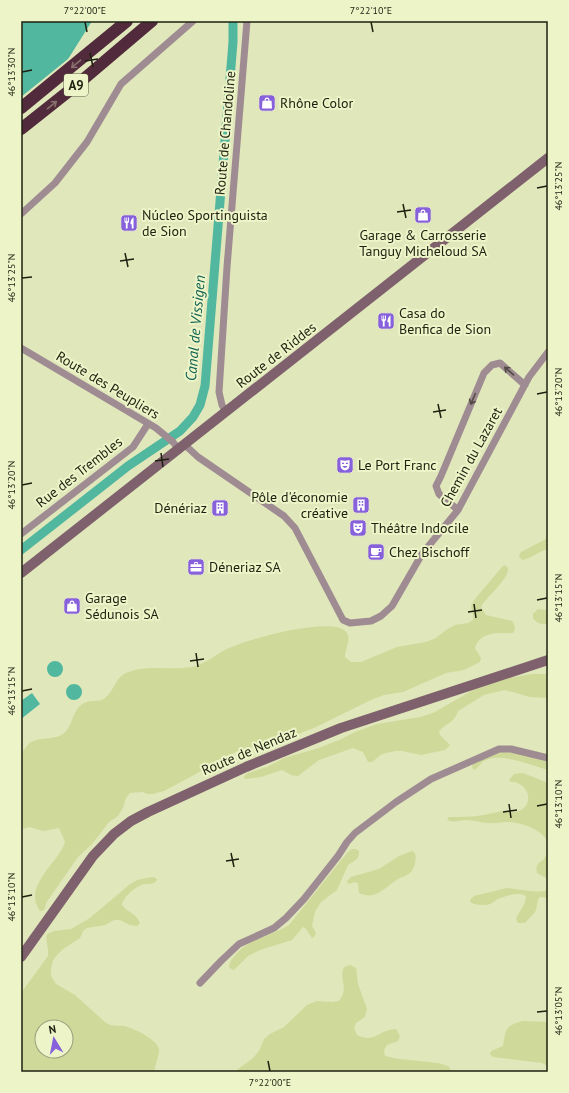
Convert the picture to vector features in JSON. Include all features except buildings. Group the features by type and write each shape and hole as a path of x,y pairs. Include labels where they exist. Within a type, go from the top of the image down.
{"highway":[{"name":"A9","path":"21,108 127,21"},
{"name":"A9","path":"21,129 152,21"}],"street":[{"path":"21,214 55,183 87,142 121,84 193,21"},
{"name":"Route de Chandoline","path":"226,412 222,405 219,392 227,267 247,21"},
{"name":"Route de Riddes","path":"21,573 179,445 226,412 548,158"},
{"name":"Route des Peupliers","path":"21,348 162,432 179,445"},
{"name":"Chemin du Lazaret","path":"179,445 284,516 295,528 343,620 350,623 371,621 388,611 398,599 422,554 458,510 529,377 548,352"},
{"path":"458,510 439,494 436,486 484,373 492,365 500,362 525,385"},
{"name":"Rue des Trembles","path":"21,534 133,447 148,424"},
{"name":"Route de Nendaz","path":"21,957 93,856 114,834 148,812 246,767 341,728 548,660"},
{"path":"200,983 239,944 274,928 282,922 304,899 338,856 350,838 392,805 422,784 499,749 511,748 548,758"}],"green space":[{"path":"548,539 548,549 523,560 520,558 519,555 521,552"},
{"path":"505,565 508,568 508,572 502,582 481,607 486,615 512,621 515,630 513,633 489,634 481,639 475,648 481,658 480,662 464,670 446,673 403,692 384,695 373,699 314,728 269,745 247,748 238,751 214,762 196,774 164,791 153,794 143,792 130,793 126,798 123,808 118,816 109,822 92,844 78,857 46,903 45,909 40,911 36,901 35,892 38,883 56,858 65,842 59,828 43,831 30,827 22,829 21,831 21,753 31,742 39,739 60,736 63,734 68,729 74,715 81,705 105,698 111,692 117,681 126,673 134,670 152,668 188,668 196,666 237,645 289,630 326,626 339,628 347,633 348,642 345,657 351,662 361,662 397,647 426,642 436,638 455,625 468,623 473,620 471,606 475,599"},
{"path":"538,609 548,610 548,624 539,623 533,618 533,614"},
{"path":"532,674 548,674 548,698 530,697 505,690 484,695 458,711 452,721 444,726 439,732 450,745 445,750 421,755 396,751 382,754 372,762 368,762 363,752 353,748 319,760 298,776 291,775 282,770 261,777 244,778 248,773 267,767 284,758 319,748 377,724 420,717 433,713 475,689 497,681"},
{"path":"497,751 517,753 548,762 548,770 517,760 493,758 484,761 474,770 472,767 473,762"},
{"path":"523,773 548,783 548,843 536,830 518,823 483,823 472,820 453,822 447,819 449,817 486,815 502,811 514,812 521,810 528,802 525,788 509,780 514,774"},
{"path":"548,848 548,879 537,873 537,865 546,856"},
{"path":"352,849 359,851 357,859 348,865 337,890 321,902 315,912 312,926 316,933 314,937 312,938 303,927 292,940 260,950 248,956 234,970 229,967 232,959 243,948 255,940 289,925 342,859"},
{"path":"412,851 415,853 416,859 411,871 406,876 398,879 380,892 365,895 359,893 358,883 355,882 348,884 347,881 351,877 379,869 399,856"},
{"path":"152,877 156,878 157,880 154,883 144,884 137,887 127,895 123,902 122,905 138,919 140,923 137,926 130,925 120,920 114,920 105,925 87,928 83,931 80,938 63,949 53,960 51,976 56,984 75,995 106,1023 133,1029 155,1042 159,1050 154,1072 21,1072 21,993 48,956 46,939 47,934 54,931 71,929 90,918 137,880"},
{"path":"507,888 533,891 548,890 548,900 547,898 540,897 535,912 525,923 518,923 516,919 526,896 520,894 508,895 497,899 488,905 471,903 470,900 474,896"},
{"path":"350,965 356,968 358,984 367,1009 365,1017 356,1023 354,1028 357,1035 369,1038 385,1031 396,1029 400,1036 398,1041 387,1045 384,1050 385,1056 438,1063 448,1066 451,1070 450,1072 234,1072 252,1059 259,1051 264,1039 270,1034 284,1027 307,1005 317,1001 339,1001 344,992 342,976 344,967"},
{"path":"523,1021 548,1022 548,1066 542,1063 493,1057 490,1054 491,1051 503,1046 506,1032 509,1027"}],"water":[{"path":"21,21 92,21 21,134"},
{"path":"52,661 58,661 63,666 61,675 58,677 52,677 47,672 47,666"},
{"path":"71,684 77,684 82,689 80,698 77,700 71,700 66,695 66,689"},
{"path":"32,693 40,704 21,719 21,701"}],"pier":[{"path":"73,55 23,135 21,136 21,97"}],"waterway":[{"name":"Canal de Vissigen","path":"21,550 128,466 180,431 193,417 200,405 205,386 233,42 233,21"}],"place":[{"name":"Rhône Color","path":"267,103"},
{"name":"Garage & Carrosserie Tanguy Micheloud SA","path":"423,215"},
{"name":"Núcleo Sportinguista de Sion","path":"129,223"},
{"name":"Casa do Benfica de Sion","path":"386,321"},
{"name":"Le Port Franc","path":"345,465"},
{"name":"Pôle d'économie créative","path":"361,505"},
{"name":"Dénériaz","path":"220,508"},
{"name":"Théâtre Indocile","path":"358,528"},
{"name":"Chez Bischoff","path":"376,552"},
{"name":"Déneriaz SA","path":"196,567"},
{"name":"Garage Sédunois SA","path":"72,606"}]}
